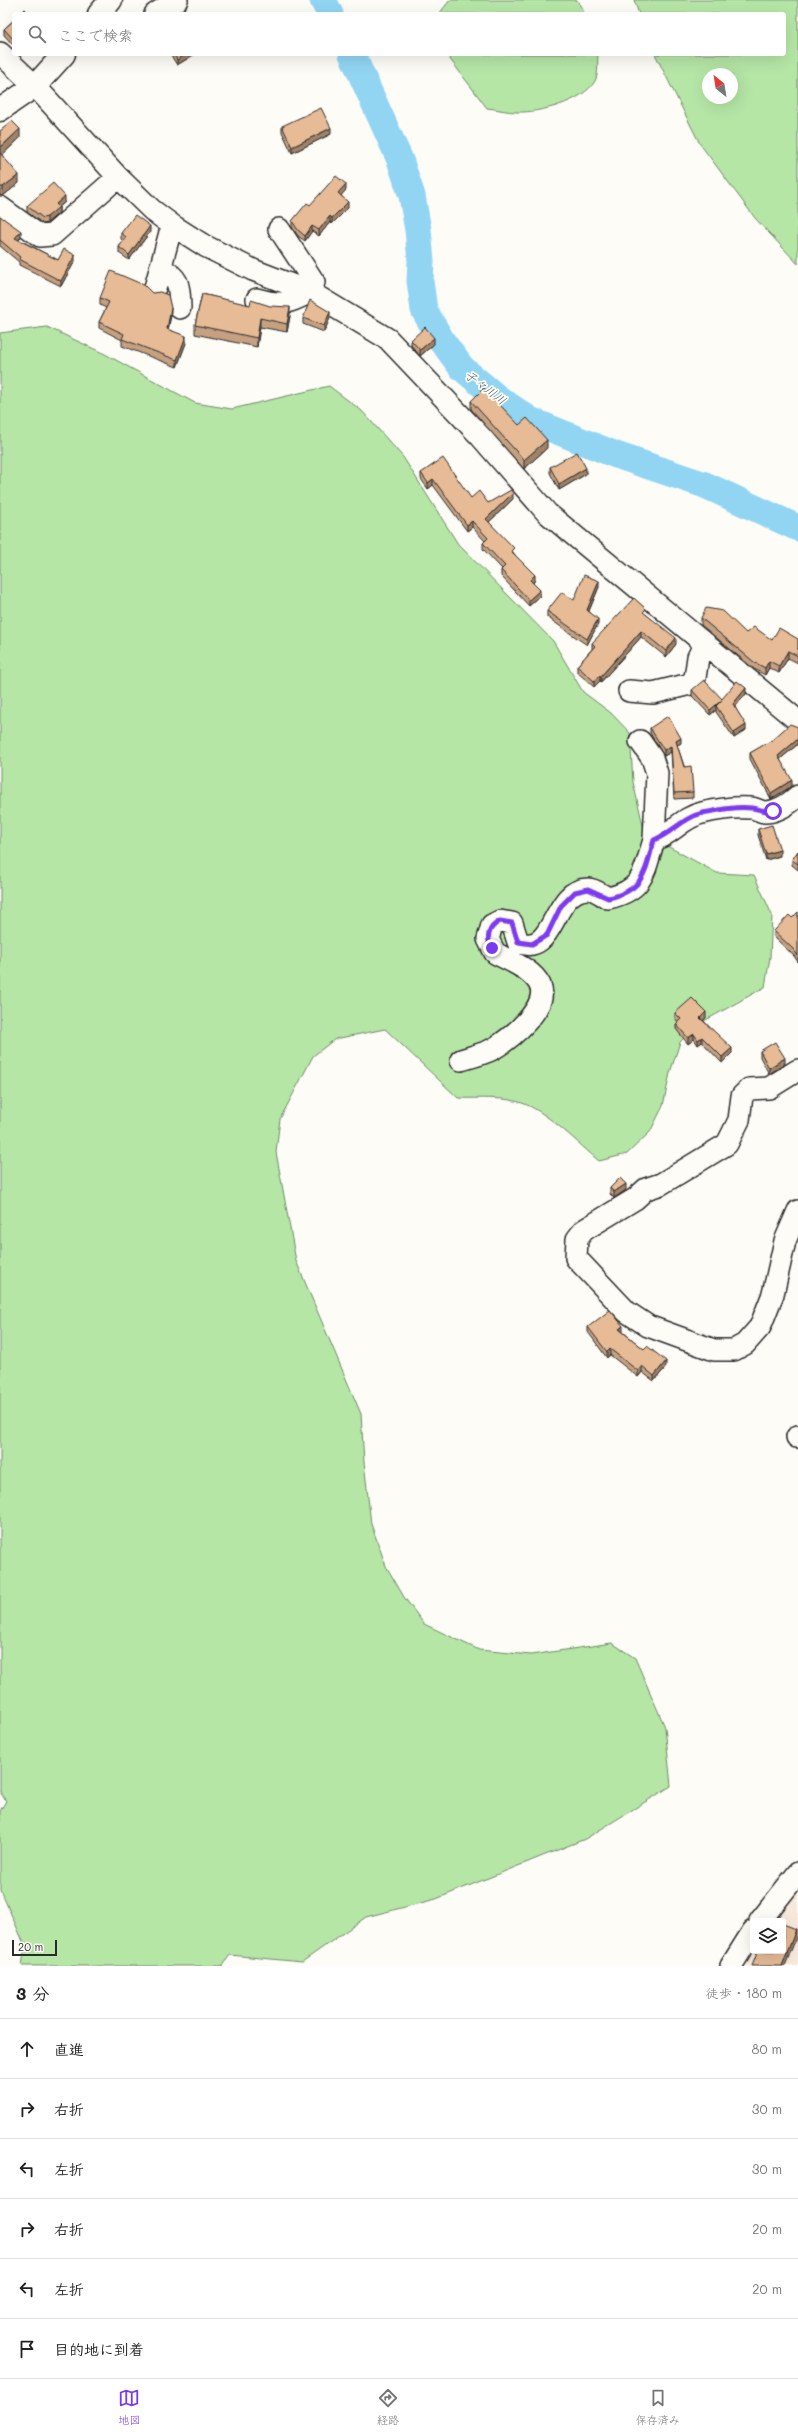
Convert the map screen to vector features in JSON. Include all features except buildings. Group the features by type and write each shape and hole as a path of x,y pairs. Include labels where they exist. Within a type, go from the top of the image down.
{"highway":[{"path":"101,12 111,0"},
{"path":"0,110 35,86 62,56"}],"street":[{"path":"158,12 177,0"},
{"path":"0,53 35,86 118,177 152,210 172,225 205,246 253,270 310,292 354,317 388,339 481,437 547,513 705,642 798,722"},
{"path":"0,208 40,236 52,235 69,218 118,177"},
{"path":"155,288 172,225"},
{"path":"257,299 274,304 285,304 310,292 314,282 279,230"},
{"path":"160,268 173,275 177,280 180,308"},
{"path":"629,691 653,693 690,684 695,678 698,657 705,642"},
{"path":"461,1060 492,1049 524,1024 541,1001 542,993 539,984 530,972 495,953 488,939 492,925 500,921 512,923 518,942 523,944 532,944 541,940 553,926 561,906 575,892 588,889 608,898 637,885 642,879 654,840 657,773 652,758 640,741"},
{"path":"654,840 667,834 691,817 702,813 729,808 753,808 764,812 773,811 790,803 798,796"},
{"path":"798,1070 769,1088 749,1089 742,1096 739,1120 727,1144 661,1184 646,1189 635,1199 584,1230 577,1239 576,1258 627,1312 648,1326 714,1350 734,1350 745,1344 760,1327 773,1294 785,1241 798,1211"},
{"path":"762,1918 798,1873"},
{"path":"731,1966 750,1936"}],"shaded area":[{"path":"798,1889 798,1966 744,1966 751,1954 786,1954 786,1918 774,1918"}],"green space":[{"path":"450,0 577,0 584,12 441,12"},
{"path":"634,0 798,0 798,264 755,218 700,144 656,56 786,56 786,12 638,12"},
{"path":"448,56 598,56 597,75 595,81 581,95 571,100 560,105 537,111 513,112 487,108"},
{"path":"47,327 103,353 195,403 232,409 329,386 362,411 403,457 458,544 553,641 583,692 611,713 630,733 633,782 645,834 717,873 754,875 772,915 770,957 765,987 697,1025 680,1042 670,1073 663,1106 650,1132 627,1154 599,1161 554,1122 534,1109 517,1101 492,1098 458,1098 385,1029 335,1039 313,1056 280,1119 276,1152 296,1261 361,1414 364,1462 371,1524 386,1566 404,1597 424,1624 479,1650 531,1655 612,1643 635,1658 665,1727 671,1786 585,1839 436,1899 366,1917 302,1962 230,1955 222,1966 22,1966 25,1946 0,1889 0,1811 6,1801 0,1792 0,333"}],"waterway":[{"name":"子々川川","path":"323,0 329,12"},
{"name":"子々川川","path":"353,56 400,160 412,196 418,230 421,261 420,281 424,310 442,341 462,368 499,399 530,420 616,455 705,485 798,528"}],"route":[{"path":"492,948 488,939 489,932 492,925 500,921 512,923 518,942 523,944 532,944 541,940 547,935 553,926 556,915 561,906 568,897 575,892 588,889 608,898 627,891 637,885 642,879 654,840 667,834 691,817 702,813 729,808 753,808 764,812 773,811"}]}
